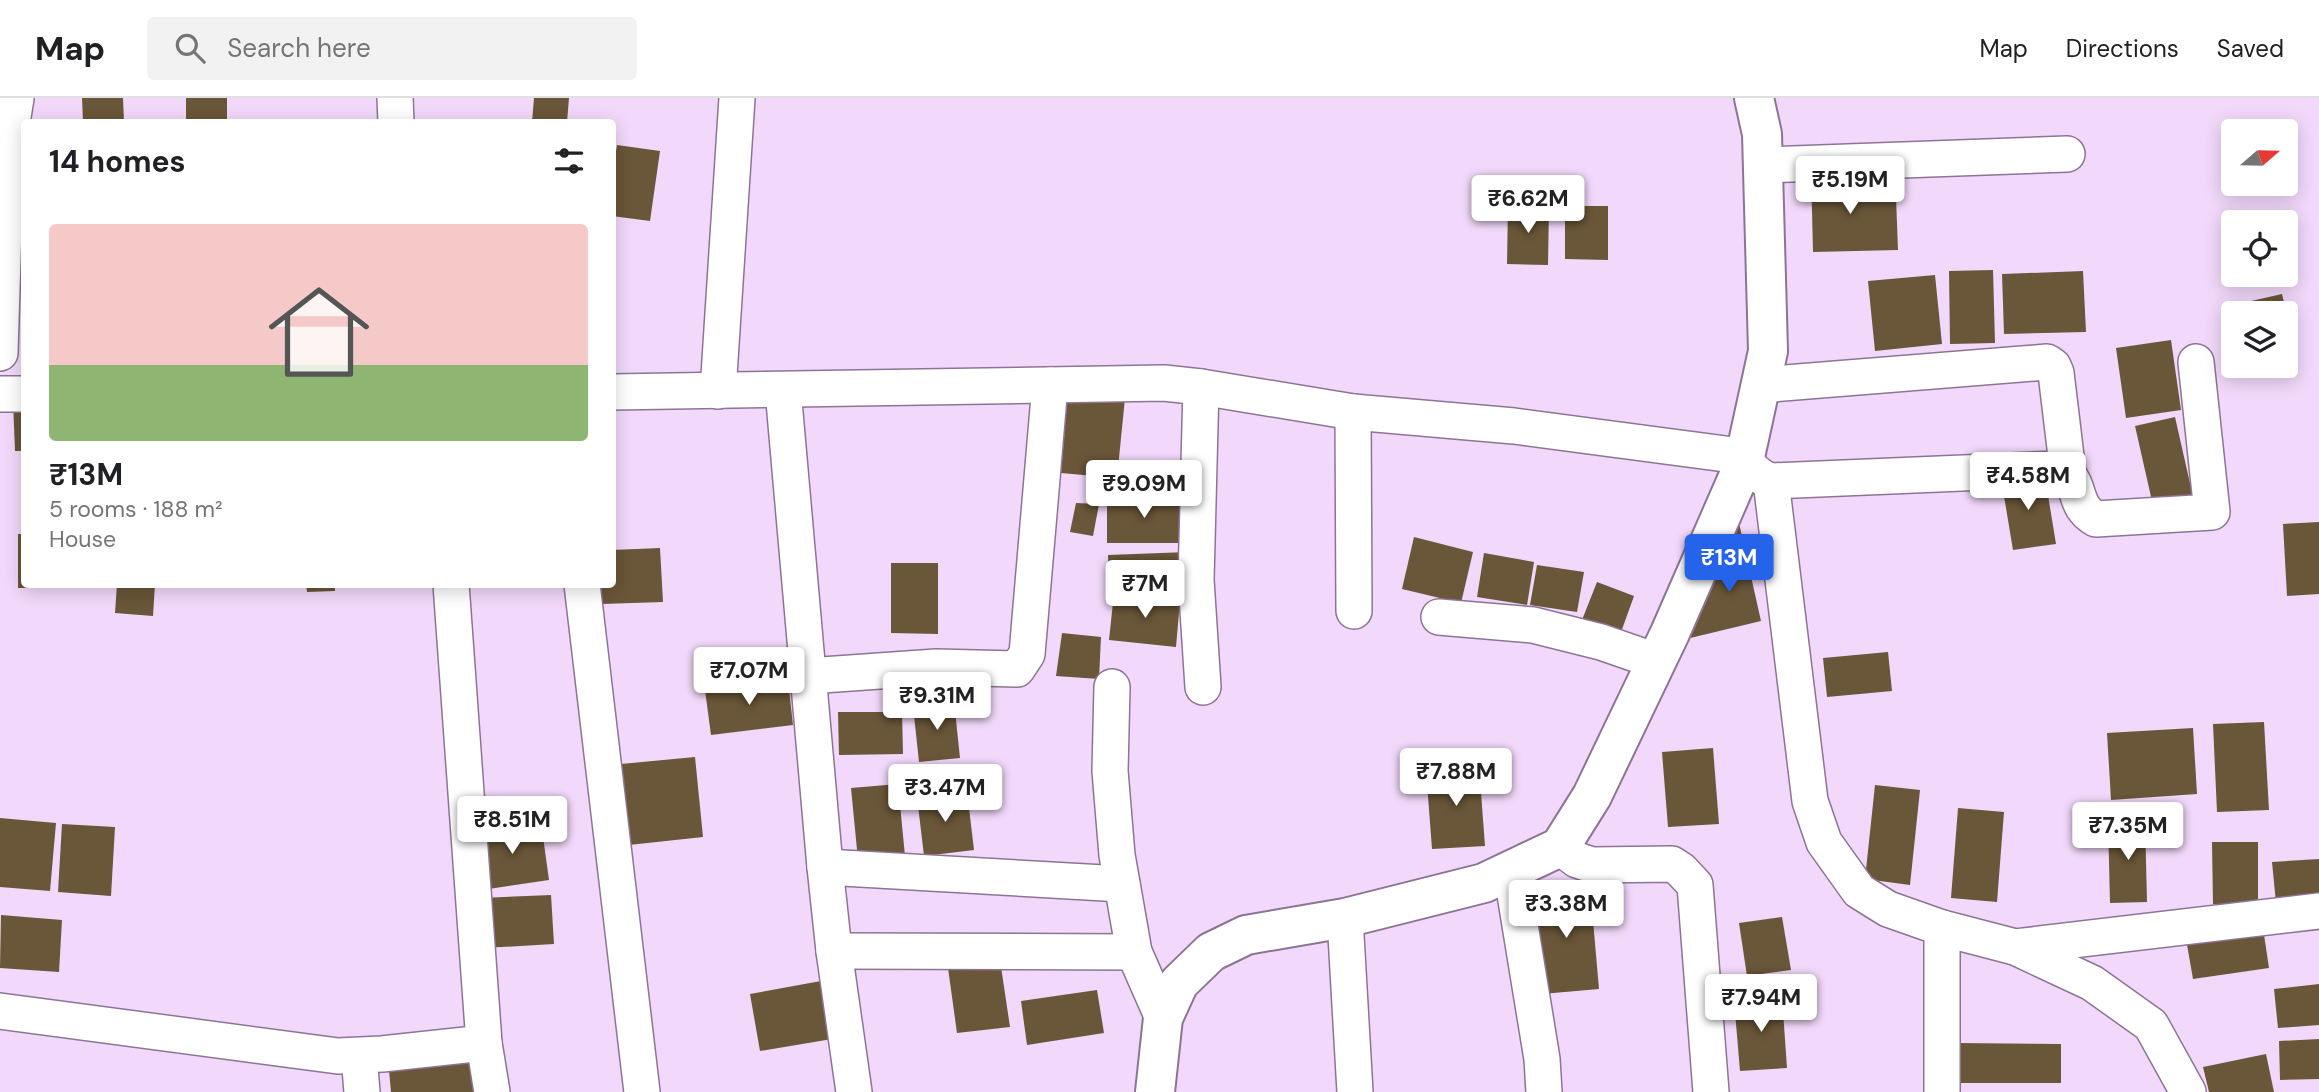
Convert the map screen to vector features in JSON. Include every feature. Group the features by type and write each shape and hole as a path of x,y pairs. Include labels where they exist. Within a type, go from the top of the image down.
{"street":[{"path":"0,353 15,161 16,98"},
{"path":"395,98 396,119"},
{"path":"718,391 737,98"},
{"path":"1754,98 1762,134 1768,351 1760,385 1758,472 1810,800 1824,842 1859,891 1888,909 1942,928 2015,947 2092,983 2151,1025 2188,1092"},
{"path":"1763,165 2067,154"},
{"path":"1760,385 2047,362 2053,366 2056,373 2068,473"},
{"path":"616,392 1152,383 1200,387 1353,412 1514,426 1733,455 1740,457 1758,472 2059,468 2068,473 2074,481 2081,506 2096,519 2213,512 2196,362"},
{"path":"808,676 936,667 1017,669 1027,654 1050,385"},
{"path":"1200,387 1196,580 1203,687"},
{"path":"783,390 825,867 854,1092"},
{"path":"0,394 21,394"},
{"path":"1353,412 1354,611"},
{"path":"1155,1092 1163,1018 1179,983 1211,952 1246,935 1345,918 1484,883 1560,847 1592,796 1656,661 1758,472"},
{"path":"451,588 484,1043 492,1092"},
{"path":"582,588 642,1092"},
{"path":"1439,617 1533,625 1601,642 1656,661"},
{"path":"1112,687 1110,771 1117,855 1134,952 1163,1018"},
{"path":"1560,847 1577,860 1592,865 1672,864 1695,885 1711,1092"},
{"path":"825,867 1122,884"},
{"path":"1511,870 1542,1059 1544,1092"},
{"path":"2015,947 2319,911"},
{"path":"1345,918 1355,1092"},
{"path":"1942,928 1942,1092"},
{"path":"834,951 1134,952"},
{"path":"0,1011 338,1056 484,1043"},
{"path":"359,1056 362,1092"}],"building":[{"path":"82,98 123,98 124,119 83,119"},
{"path":"186,98 227,98 227,119 186,119"},
{"path":"534,98 569,98 567,119 532,119"},
{"path":"617,145 660,151 650,221 616,217"},
{"path":"1850,168 1851,198 1896,197 1898,250 1813,252 1811,169"},
{"path":"1508,204 1549,205 1548,265 1507,264"},
{"path":"1565,206 1608,206 1608,260 1565,259"},
{"path":"1993,270 1995,343 1950,344 1949,271"},
{"path":"2083,271 2086,332 2004,334 2002,274"},
{"path":"1935,275 1942,344 1875,351 1868,281"},
{"path":"2282,294 2284,301 2251,301"},
{"path":"2171,340 2181,410 2126,418 2116,348"},
{"path":"1068,392 1125,398 1117,478 1061,473"},
{"path":"21,400 21,451 15,451 13,401"},
{"path":"2175,417 2194,501 2154,510 2135,426"},
{"path":"2045,477 2056,544 2013,550 2001,478"},
{"path":"1107,497 1180,497 1180,543 1107,543"},
{"path":"1076,503 1099,504 1093,536 1070,532"},
{"path":"2319,522 2319,594 2287,596 2283,524"},
{"path":"1739,523 1761,621 1686,639"},
{"path":"18,534 21,534 21,588 18,588"},
{"path":"1414,537 1473,552 1461,603 1402,589"},
{"path":"660,548 663,602 602,604 601,588 616,588 616,550"},
{"path":"1188,552 1189,585 1109,587 1108,555"},
{"path":"1484,553 1534,562 1527,605 1477,597"},
{"path":"891,563 938,563 938,634 891,633"},
{"path":"1537,565 1584,572 1577,612 1530,605"},
{"path":"1597,582 1634,596 1620,635 1582,620"},
{"path":"117,588 155,588 153,616 115,613"},
{"path":"306,588 335,588 335,591 307,592"},
{"path":"1114,593 1180,601 1176,647 1109,640"},
{"path":"1062,633 1101,637 1099,679 1056,676"},
{"path":"1888,652 1892,691 1827,697 1823,658"},
{"path":"788,680 793,725 711,735 705,690"},
{"path":"954,701 960,758 919,762 913,706"},
{"path":"838,712 902,712 903,754 839,755"},
{"path":"2264,722 2269,810 2217,812 2213,724"},
{"path":"2193,728 2197,794 2111,800 2107,733"},
{"path":"1713,748 1719,824 1668,827 1662,752"},
{"path":"695,757 703,837 629,845 621,764"},
{"path":"1479,766 1485,846 1432,849 1426,770"},
{"path":"898,784 905,856 858,860 851,788"},
{"path":"1875,785 1920,790 1910,885 1865,879"},
{"path":"967,791 974,850 924,856 917,797"},
{"path":"1958,808 2004,812 1997,902 1951,898"},
{"path":"0,818 56,823 50,891 0,887"},
{"path":"2145,820 2147,902 2110,903 2108,821"},
{"path":"541,822 549,880 482,890 474,832"},
{"path":"62,824 115,827 111,896 58,892"},
{"path":"2212,842 2258,842 2258,904 2213,904"},
{"path":"2319,859 2319,900 2276,903 2272,862"},
{"path":"1590,886 1599,989 1542,994 1532,891"},
{"path":"551,895 554,944 484,948 481,898"},
{"path":"1,915 62,920 59,972 0,968"},
{"path":"1782,917 1791,970 1747,976 1739,923"},
{"path":"2263,928 2269,968 2193,979 2186,939"},
{"path":"1000,960 1010,1027 957,1033 948,968"},
{"path":"821,981 832,1039 760,1051 750,994"},
{"path":"2319,984 2319,1025 2278,1028 2274,989"},
{"path":"1097,990 1104,1033 1027,1045 1021,1001"},
{"path":"1782,997 1787,1068 1740,1071 1734,1000"},
{"path":"2319,1039 2319,1079 2280,1080 2279,1041"},
{"path":"1955,1043 2061,1044 2061,1083 1955,1083"},
{"path":"476,1051 480,1092 391,1092 388,1060"},
{"path":"2266,1054 2274,1092 2209,1092 2203,1067"}]}
